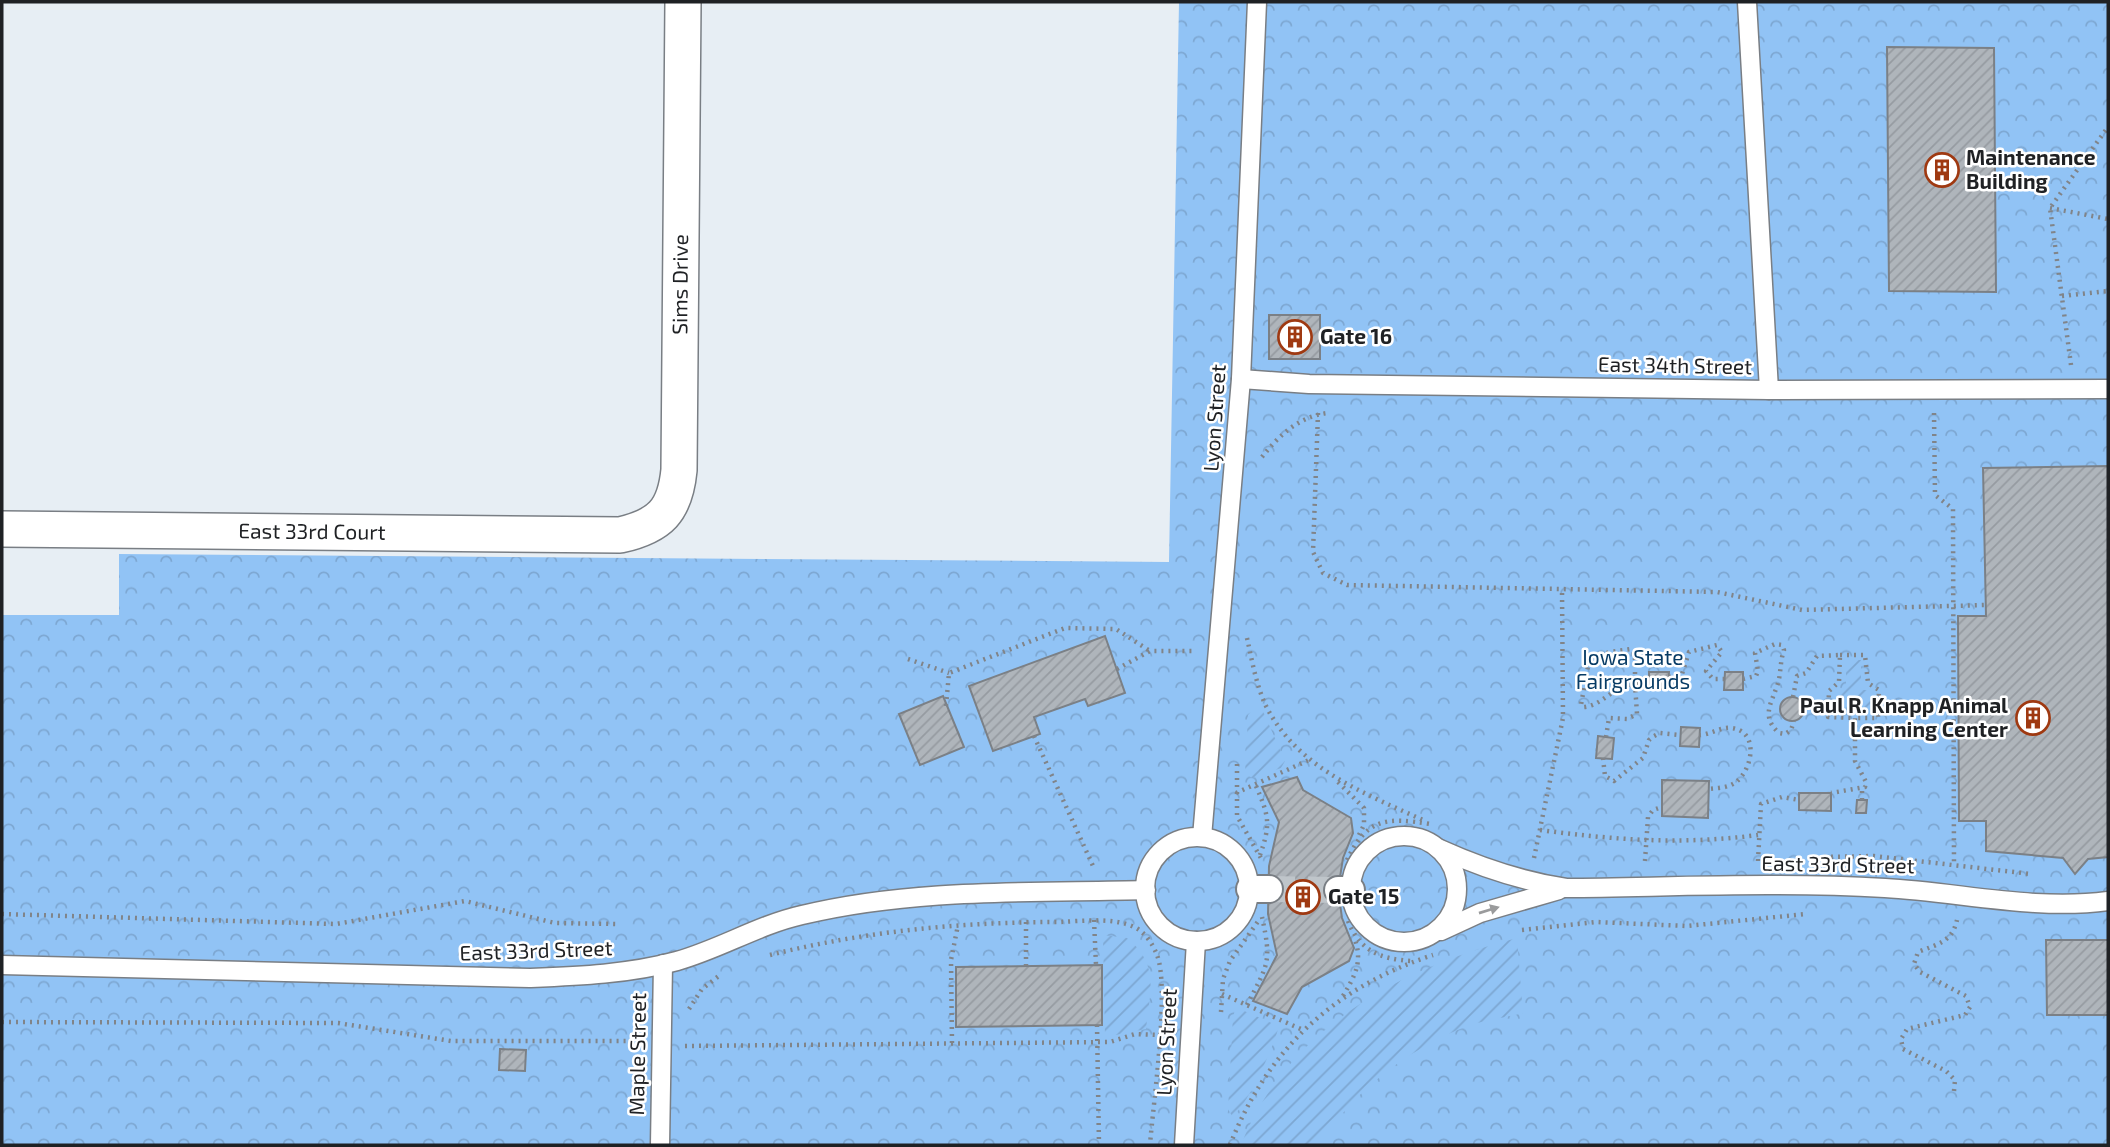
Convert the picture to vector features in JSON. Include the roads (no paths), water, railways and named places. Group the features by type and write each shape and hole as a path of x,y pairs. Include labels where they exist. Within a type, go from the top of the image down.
{"street":[{"name":"Sims Drive","path":"620,535 645,529 665,514 677,492 683,2"},
{"name":"East 33rd Court","path":"2,529 620,535"}],"lane":[{"name":"Lyon Street","path":"1202,837 1220,652 1241,379 1256,2"},
{"path":"1747,2 1769,390"},
{"name":"East 34th Street","path":"1241,379 1319,384 1769,390 2108,389"},
{"name":"East 33rd Street","path":"1566,888 1480,913 1427,938 1410,943 1392,942 1362,923 1344,890 1359,860 1382,840 1413,836 1484,869 1525,881 1566,888 1835,885 1938,891 2022,902 2108,901"},
{"path":"1202,837 1217,841 1241,860 1261,889 1248,902 1233,927 1222,935 1196,941 1180,938 1166,931 1148,905 1146,890 1148,873 1156,857 1169,845 1185,838 1202,837"},
{"path":"1427,938 1446,921 1457,897 1457,880 1440,849"},
{"name":"East 33rd Street","path":"2,965 530,978 605,975 663,964 800,915 876,901 943,894 1146,890"},
{"name":"Lyon Street","path":"1184,1145 1196,941"},
{"name":"Maple Street","path":"660,1145 663,964"}],"tunnel":[{"path":"1269,889 1338,890"}],"place":[{"name":"Maintenance Building","path":"1942,170"},
{"name":"Gate 16","path":"1295,337"},
{"name":"Paul R. Knapp Animal Learning Center","path":"2033,718"},
{"name":"Gate 15","path":"1303,897"}],"park label":[{"name":"Iowa State Fairgrounds","path":"1633,670"}]}
